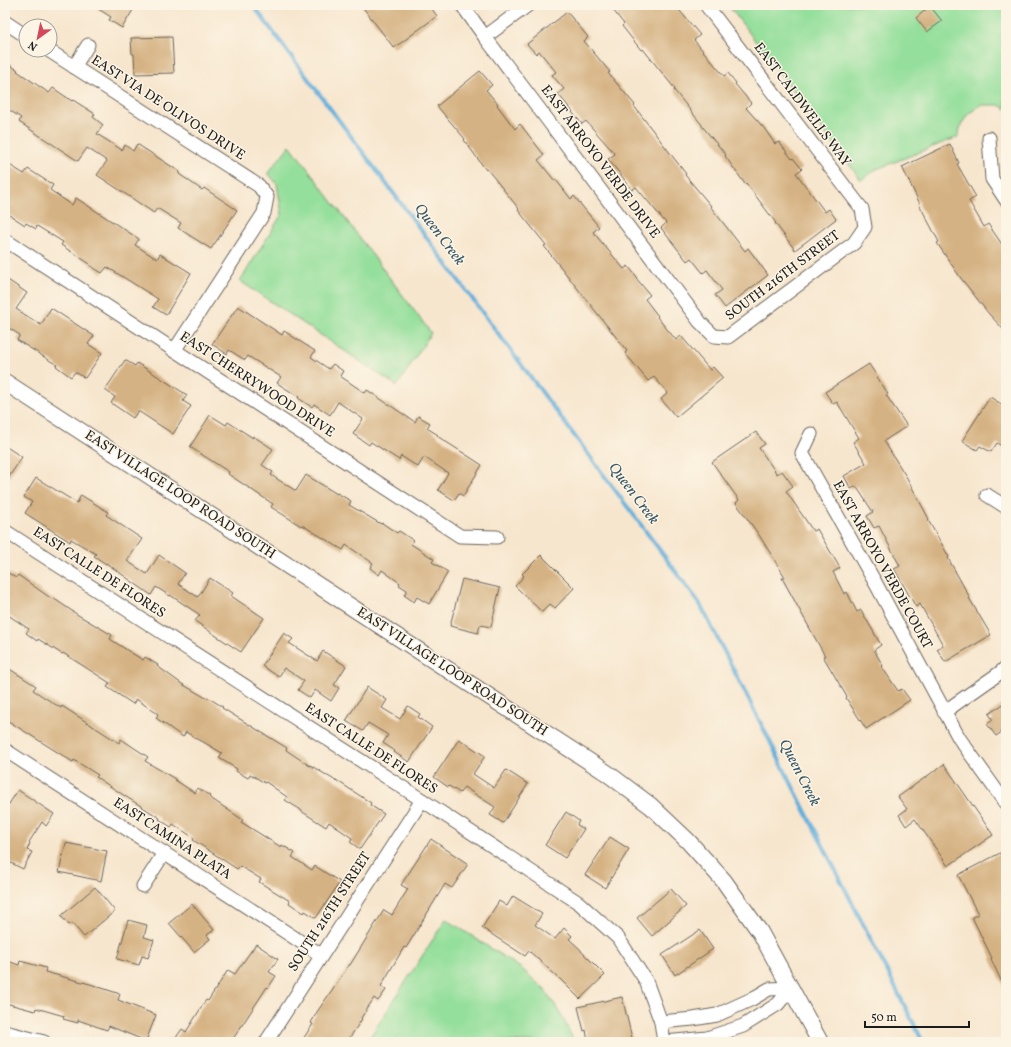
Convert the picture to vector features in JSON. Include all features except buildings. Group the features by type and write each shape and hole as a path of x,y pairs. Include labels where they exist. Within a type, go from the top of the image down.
{"street":[{"name":"EAST ARROYO VERDE DRIVE","path":"462,5 700,322 714,336"},
{"path":"485,37 528,5"},
{"name":"EAST CALDWELLS WAY","path":"706,5 862,209 865,227"},
{"path":"5,22 18,31"},
{"path":"74,67 88,45"},
{"name":"EAST VIA DE OLIVOS DRIVE","path":"58,57 259,186 267,197 264,213 174,350"},
{"path":"989,138 992,179 1006,200"},
{"name":"SOUTH 216TH STREET","path":"714,336 728,338 854,243 865,227"},
{"name":"EAST CHERRYWOOD DRIVE","path":"5,240 460,536 497,537"},
{"name":"EAST VILLAGE LOOP ROAD SOUTH","path":"5,382 601,769 651,806 688,841 724,881 760,932 820,1042"},
{"name":"EAST ARROYO VERDE COURT","path":"811,434 802,453 876,584 944,712"},
{"path":"987,495 1006,507"},
{"name":"EAST CALLE DE FLORES","path":"5,531 579,903 618,938 646,981 661,1022 665,1042"},
{"path":"1006,667 944,712 960,738 1006,804"},
{"name":"EAST CAMINA PLATA","path":"6,752 322,955"},
{"name":"SOUTH 216TH STREET","path":"266,1042 422,800"},
{"path":"143,886 164,853"},
{"path":"661,1022 717,1016 769,989 790,988"},
{"path":"665,1042 707,1038 743,1026 778,1004 790,988"},
{"path":"5,1032 44,1042"}],"green space":[{"path":"728,5 1006,5 1006,109 999,105 981,105 968,114 961,125 958,137 877,169 861,180"},
{"path":"290,145 431,333 397,386 240,281 282,214 277,184 268,173"},
{"path":"446,919 522,969 544,989 560,1012 573,1042 367,1042"}],"waterway":[{"name":"Queen Creek","path":"253,5 700,604 923,1042"}]}
